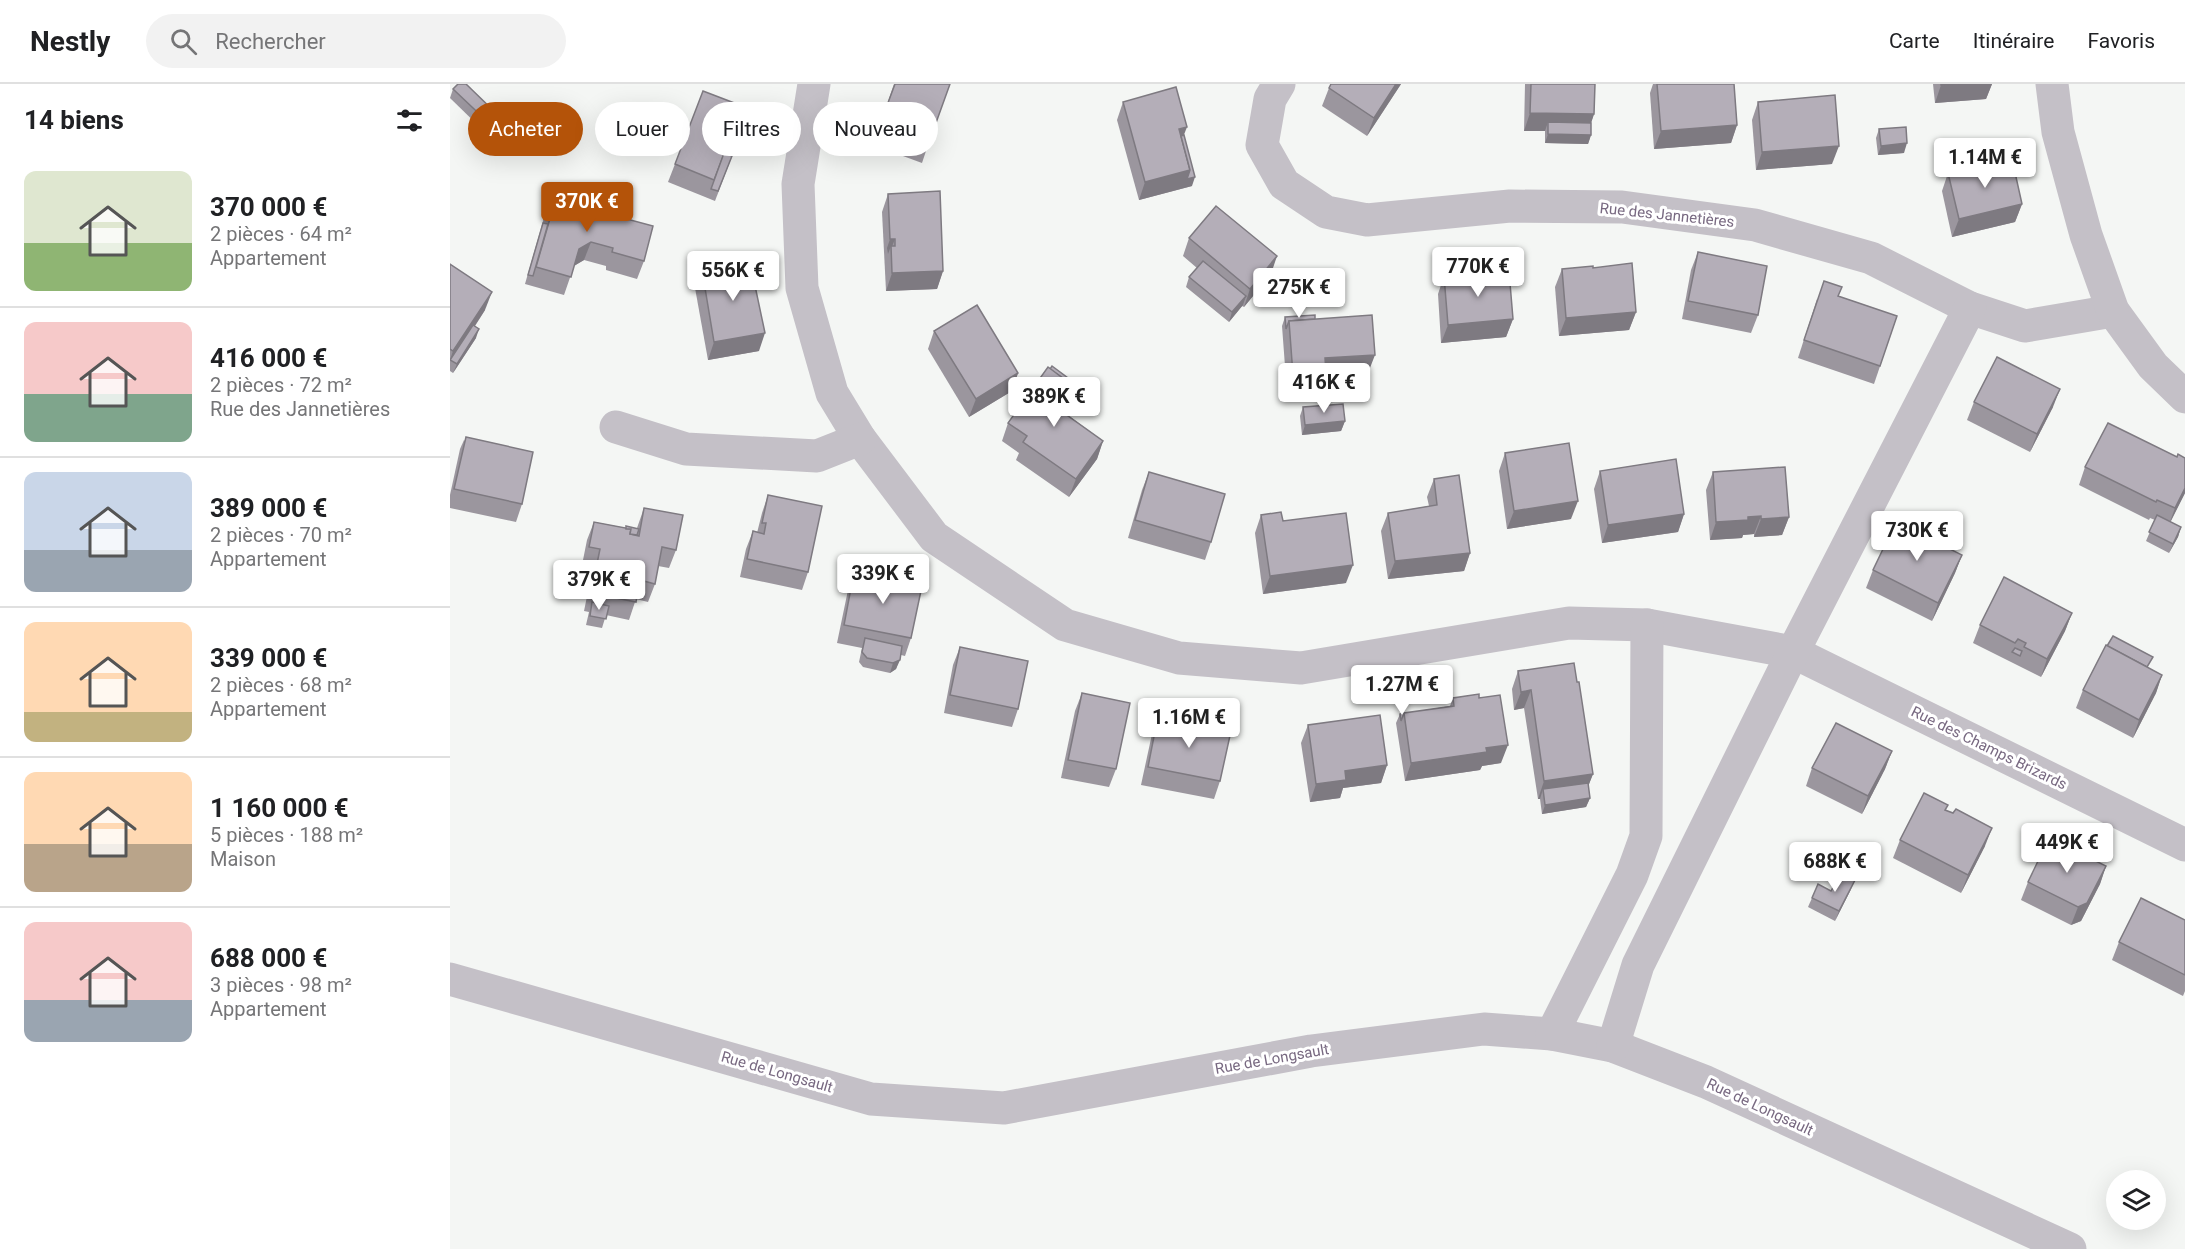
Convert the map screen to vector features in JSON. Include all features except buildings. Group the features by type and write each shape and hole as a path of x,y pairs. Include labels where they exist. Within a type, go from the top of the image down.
{"street":[{"name":"Rue des Champs Brizards","path":"814,84 798,184 802,288 832,393 860,439 934,537 1065,625 1179,658 1301,668 1569,623 1647,625 1793,652 2185,845"},
{"name":"Rue des Jannetières","path":"1279,84 1270,99 1262,145 1284,184 1326,212 1368,220 1510,206 1622,207 1755,225 1871,258 1970,308 2025,326 2113,311"},
{"path":"2052,84 2058,132 2086,235 2113,311 2153,366 2185,397"},
{"path":"1613,1046 1638,965 1793,652 1970,308"},
{"path":"616,427 686,449 817,456 860,439"},
{"path":"1552,1034 1632,875 1646,836 1647,625"},
{"name":"Rue de Longsault","path":"450,979 871,1099 1004,1108 1311,1051 1484,1029 1552,1034 1613,1046 1706,1082 2070,1249"}]}
